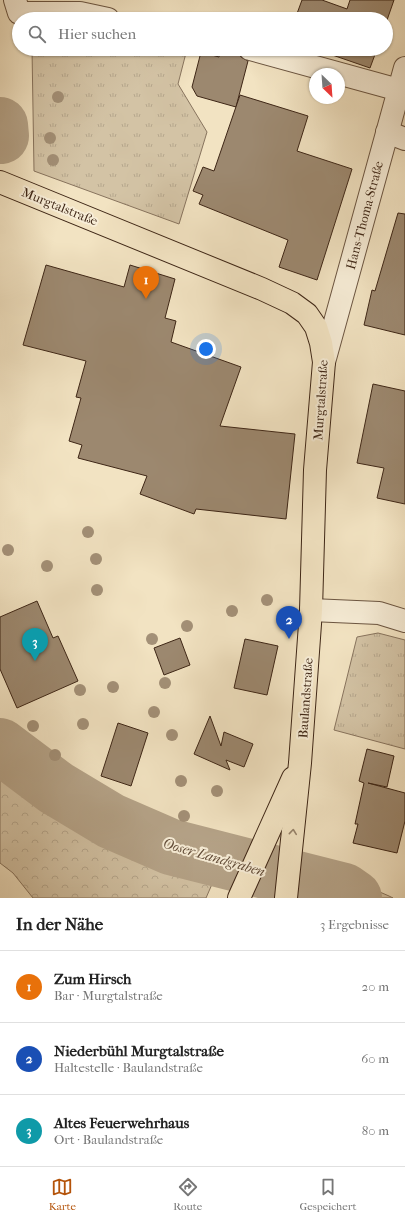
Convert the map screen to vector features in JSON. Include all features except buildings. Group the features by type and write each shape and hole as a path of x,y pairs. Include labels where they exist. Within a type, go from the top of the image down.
{"main road":[{"name":"Murgtalstraße","path":"0,182 262,289 292,303 307,314 316,327 321,343 324,362 315,470 311,610"},
{"name":"Baulandstraße","path":"286,898 300,763 311,610"},
{"name":"Baulandstraße","path":"240,894 300,763"}],"street":[{"path":"15,0 19,12"},
{"path":"275,56 399,90"},
{"name":"Hans-Thoma-Straße","path":"324,362 396,135 399,90 405,68"},
{"path":"311,610 379,613 405,621"}],"green space":[{"path":"32,56 185,56 178,84 207,132 179,224 34,171"},
{"path":"378,633 405,640 405,749 334,730 357,637"},
{"path":"0,760 20,778 82,819 132,846 172,859 219,868 206,898 33,898 13,873 0,863"},
{"path":"313,863 389,896 393,898 311,898"}],"waterway":[{"name":"Ooser Landgraben","path":"0,125 1,136"},
{"name":"Ooser Landgraben","path":"0,746 56,788 111,821 171,847 344,891 354,898"}],"place":[{"name":"Zum Hirsch","path":"146,299"},
{"name":"Niederbühl Murgtalstraße","path":"289,639"},
{"name":"Altes Feuerwehrhaus","path":"35,661"}]}
